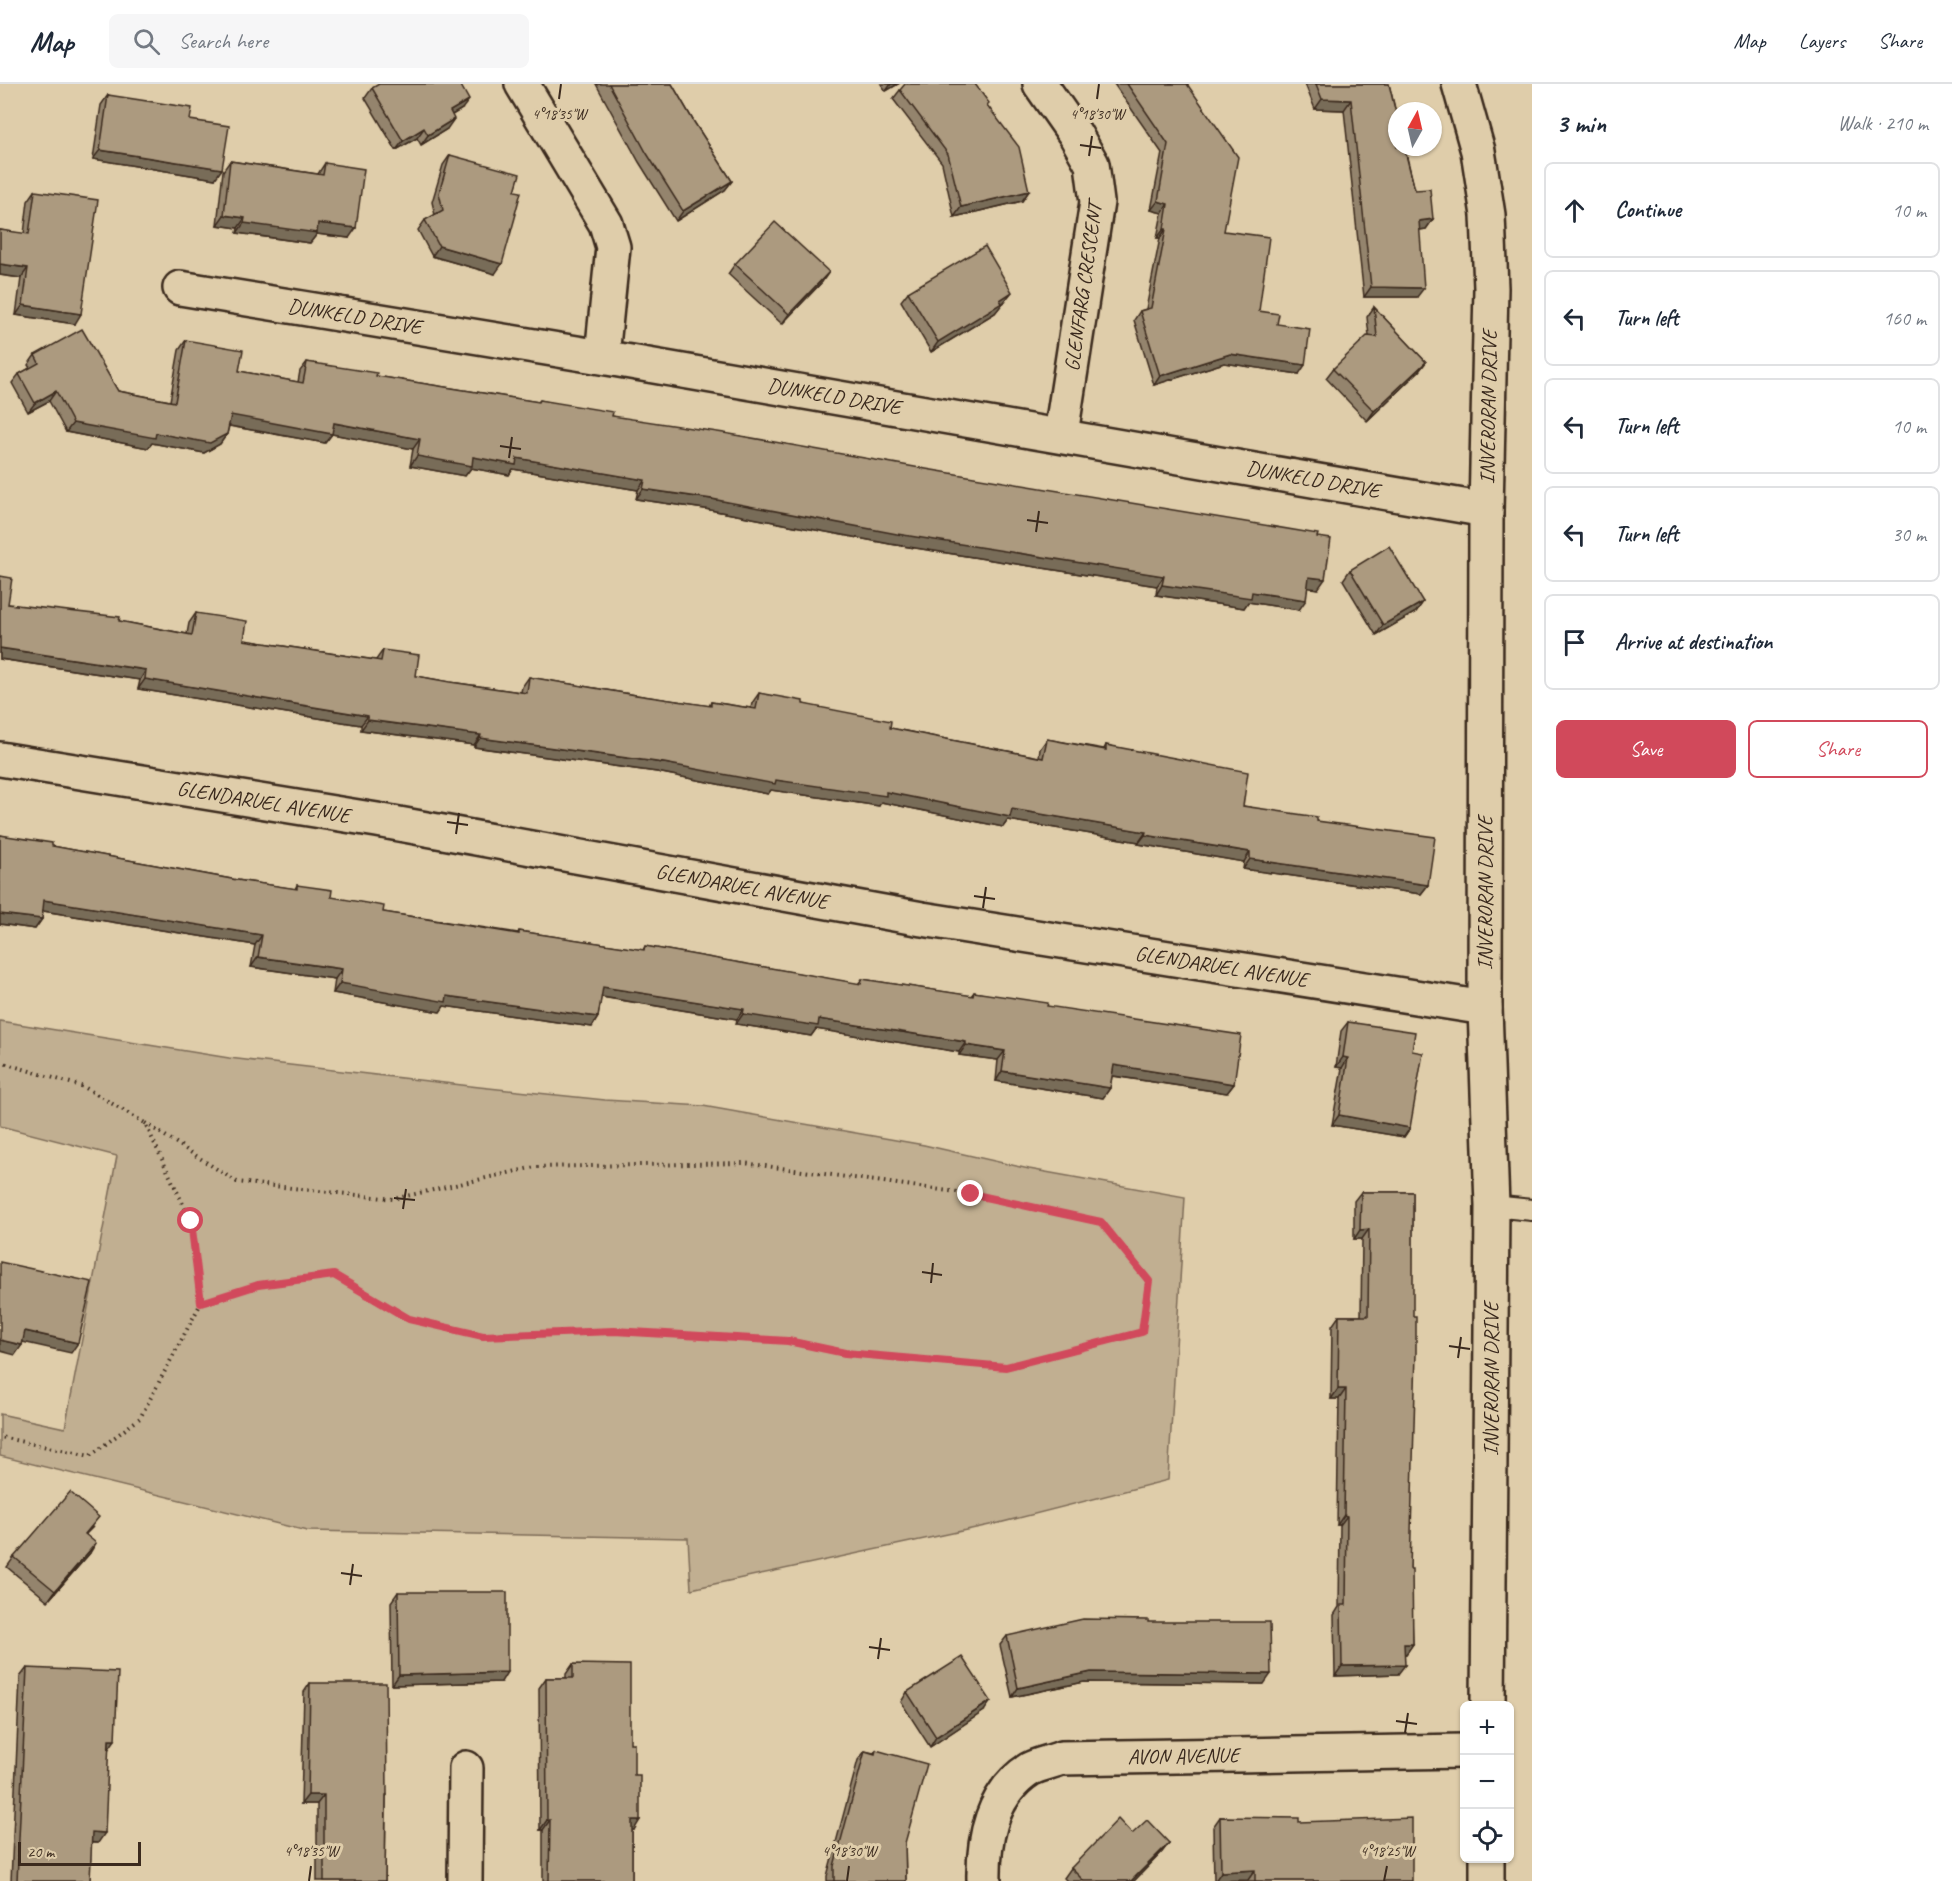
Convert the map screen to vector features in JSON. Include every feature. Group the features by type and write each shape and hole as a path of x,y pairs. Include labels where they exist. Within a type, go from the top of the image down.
{"street":[{"path":"522,84 606,224 613,247 602,356"},
{"name":"GLENFARG CRESCENT","path":"1040,84 1075,134 1092,164 1097,202 1061,434"},
{"name":"INVERORAN DRIVE","path":"1459,84 1478,151 1488,215 1491,288 1486,510 1485,1008 1492,1206 1488,1701"},
{"name":"DUNKELD DRIVE","path":"180,288 602,356 1061,434 1486,510"},
{"name":"GLENDARUEL AVENUE","path":"0,759 377,820 922,919 1485,1008"},
{"name":"AVON AVENUE","path":"984,1881 983,1862 987,1836 996,1808 1010,1786 1031,1768 1061,1758 1460,1751"},
{"path":"465,1881 466,1768"},
{"path":"1487,1863 1487,1881"}],"lane":[{"path":"1492,1206 1532,1210"}],"path":[{"path":"0,1062 84,1087 237,1182 393,1199 535,1167 744,1163 971,1194 1101,1222 1149,1281 1142,1332 1006,1367 845,1353 788,1341 614,1331 483,1336 409,1319 334,1275 258,1285 201,1303"},
{"path":"0,1437 90,1456 140,1418 201,1303 191,1221 145,1123"}],"shaded area":[{"path":"0,1021 229,1058 605,1100 703,1106 924,1145 1029,1169 1185,1197 1168,1480 999,1523 691,1589 688,1538 307,1531 0,1456 0,1414 65,1428 117,1156 0,1126"}],"building":[{"path":"379,84 460,84 469,100 450,111 454,119 428,135 424,128 403,141 372,88"},
{"path":"609,84 672,84 732,181 683,211 646,152"},
{"path":"905,84 975,84 989,103 987,105 1019,147 1029,191 961,207 948,154 900,90"},
{"path":"1127,84 1187,84 1238,157 1224,231 1269,237 1259,311 1279,314 1277,324 1310,329 1305,365 1230,354 1160,376 1140,311 1151,308 1166,229 1164,229 1168,204 1158,201 1168,144"},
{"path":"1316,84 1389,84 1393,102 1388,102 1388,156 1406,156 1415,190 1430,189 1433,219 1419,221 1424,288 1371,287 1351,100 1322,99"},
{"path":"108,95 192,108 190,120 229,126 222,169 100,150"},
{"path":"450,155 520,174 515,191 521,192 502,264 439,246 425,220 443,210 439,193"},
{"path":"230,161 323,175 325,163 364,169 356,228 318,223 317,233 244,223 245,218 224,215"},
{"path":"35,191 98,200 81,314 23,305 28,268 0,264 0,230 29,234"},
{"path":"775,222 829,272 789,314 735,264"},
{"path":"985,246 1012,292 1000,300 1002,303 938,342 908,292"},
{"path":"1374,307 1426,362 1374,411 1333,369 1367,336 1377,337"},
{"path":"82,329 118,391 175,402 186,340 243,350 239,371 303,383 307,362 377,373 376,376 613,412 612,416 1318,534 1317,537 1331,539 1325,579 1309,577 1306,600 1252,592 1251,598 1162,585 1164,576 897,534 712,499 643,489 645,480 517,458 516,465 473,457 472,466 417,456 420,439 334,423 332,434 231,415 227,434 210,443 156,433 155,438 73,423 56,391 35,403 19,374 39,363 35,355"},
{"path":"1389,546 1423,602 1383,625 1350,570"},
{"path":"0,576 12,578 8,604 120,617 119,621 192,635 196,613 247,621 244,640 381,661 383,650 419,655 416,676 450,682 527,693 529,677 711,706 711,702 756,709 759,693 891,721 890,728 1043,758 1047,739 1106,750 1106,745 1248,772 1243,806 1317,817 1317,821 1435,837 1428,885 1250,859 1250,852 1145,835 1146,832 1012,809 1010,817 886,792 886,796 776,780 775,784 664,763 368,720 368,716 145,679 146,670 0,648"},
{"path":"0,835 52,843 52,846 237,880 297,889 297,885 332,890 331,897 384,906 383,912 519,934 519,931 644,950 645,946 861,984 862,979 973,996 974,992 1048,1003 1047,1006 1241,1035 1234,1084 1114,1065 1110,1088 1002,1071 1005,1051 966,1045 966,1042 819,1019 818,1026 743,1014 744,1009 603,987 598,1017 447,996 446,1002 340,983 342,969 258,957 262,935 44,900 42,919 0,914"},
{"path":"1348,1022 1415,1032 1412,1051 1423,1053 1410,1128 1339,1115 1348,1058 1343,1057"},
{"path":"1361,1192 1413,1192 1413,1316 1416,1316 1416,1353 1410,1569 1412,1569 1413,1644 1404,1644 1405,1665 1342,1666 1341,1605 1346,1605 1347,1516 1344,1515 1346,1389 1338,1389 1339,1316 1368,1316 1369,1229 1360,1230"},
{"path":"0,1262 92,1282 78,1343 25,1331 22,1345 0,1340"},
{"path":"70,1492 99,1517 85,1534 96,1543 55,1591 14,1557"},
{"path":"398,1592 507,1592 507,1672 399,1675"},
{"path":"1083,1619 1148,1620 1148,1622 1270,1622 1271,1674 1091,1672 1018,1688 1007,1636"},
{"path":"962,1657 991,1701 936,1737 907,1692"},
{"path":"573,1664 630,1665 630,1743 634,1743 634,1775 640,1775 640,1820 632,1820 632,1881 549,1881 550,1820 547,1820 546,1678 573,1678"},
{"path":"27,1668 118,1672 115,1740 109,1740 105,1833 92,1832 90,1881 17,1881"},
{"path":"310,1683 386,1683 385,1881 324,1881 324,1795 308,1795"},
{"path":"876,1750 927,1764 905,1843 906,1881 834,1881 834,1866 865,1751 875,1754"},
{"path":"1220,1817 1299,1818 1299,1822 1412,1818 1412,1881 1255,1881 1255,1870 1221,1872"},
{"path":"1118,1819 1132,1834 1147,1820 1169,1843 1131,1881 1084,1881 1071,1868"}],"route":[{"path":"191,1221 201,1303 258,1285 334,1275 409,1319 483,1336 614,1331 788,1341 845,1353 1006,1367 1142,1332 1149,1281 1101,1222 971,1194"}]}
